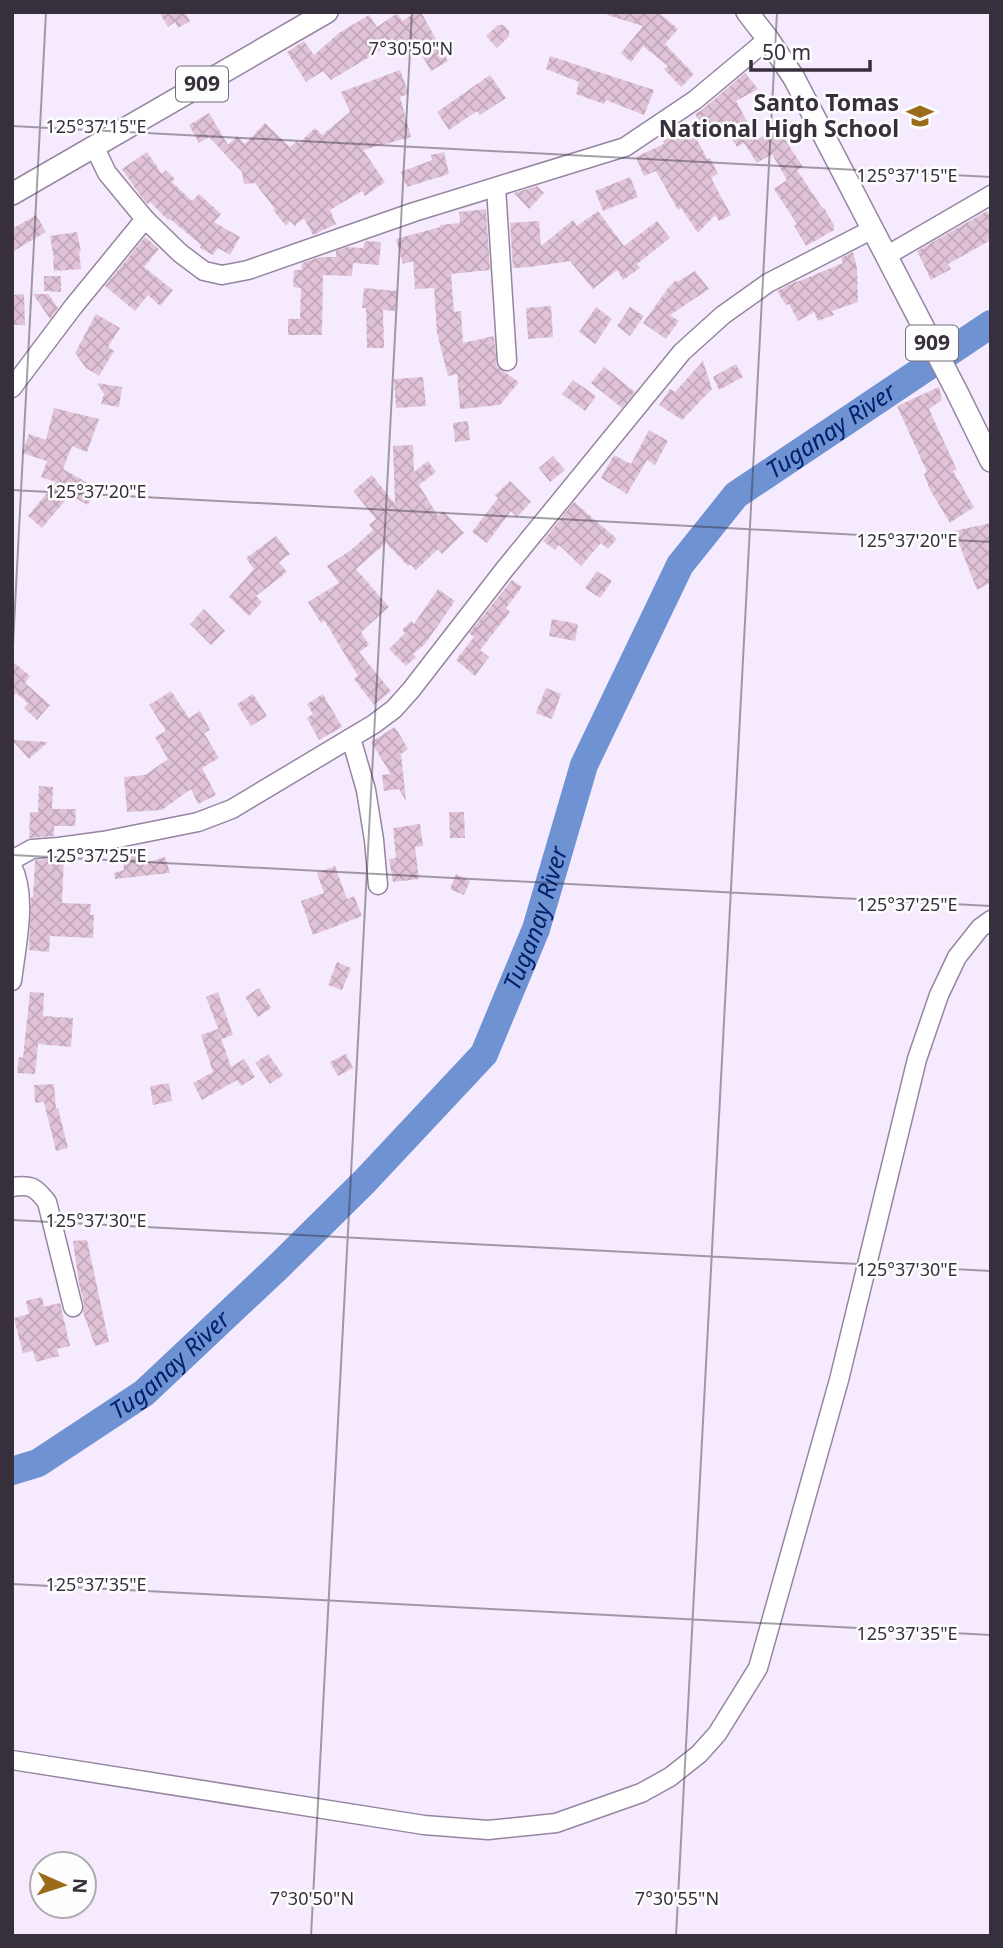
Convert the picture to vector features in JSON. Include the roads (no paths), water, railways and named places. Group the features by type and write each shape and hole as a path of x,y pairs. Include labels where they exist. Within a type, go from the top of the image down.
{"main road":[{"name":"909","path":"12,194 327,12"},
{"name":"909","path":"747,12 794,78 991,461"}],"street":[{"path":"94,146 107,173 145,219 180,253 204,271 222,275 248,270 414,212 625,147 695,100 768,38"},
{"path":"496,187 507,361"},
{"path":"886,256 991,195"},
{"path":"12,388 73,307 145,219"},
{"path":"12,860 32,849 103,841 198,822 232,809 394,709 682,352 723,315 768,284 873,229"},
{"path":"351,738 366,790 378,885"},
{"path":"12,866 17,876 20,898 12,981"},
{"path":"12,1760 424,1825 488,1830 556,1823 641,1793 699,1754 717,1734 758,1668 839,1380 917,1059 939,995 957,957 991,920"},
{"path":"12,1187 24,1185 37,1189 47,1202 73,1307"}],"waterway":[{"name":"Tuganay River","path":"12,1471 38,1463 144,1393 365,1181 484,1054 536,929 584,765 680,565 736,495 991,324"}],"place":[{"name":"Santo Tomas National High School","path":"920,116"}]}
